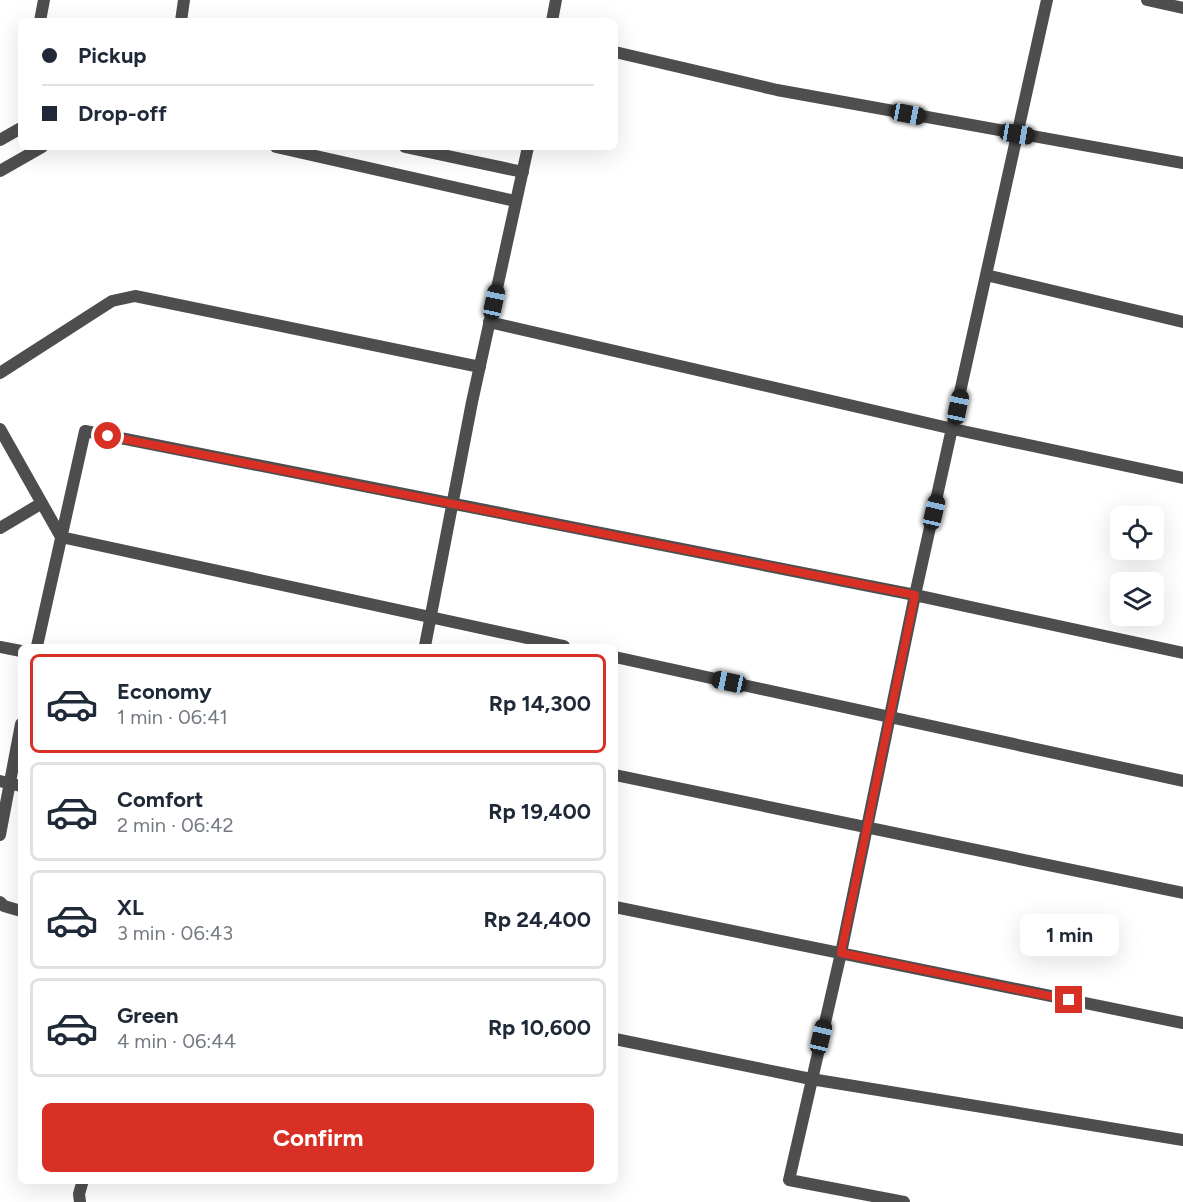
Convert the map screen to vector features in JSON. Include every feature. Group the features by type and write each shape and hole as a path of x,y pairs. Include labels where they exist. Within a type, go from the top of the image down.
{"street":[{"path":"40,18 44,0"},
{"path":"181,18 184,0"},
{"path":"553,18 556,0"},
{"path":"903,1202 789,1180 841,953 915,595 1047,0"},
{"path":"1147,0 1183,8"},
{"path":"618,53 777,90 1183,164"},
{"path":"0,140 18,130"},
{"path":"0,171 37,150"},
{"path":"289,150 515,201"},
{"path":"419,150 523,172"},
{"path":"425,644 489,322 527,150"},
{"path":"986,275 1183,322"},
{"path":"0,373 112,301 135,296 480,367"},
{"path":"489,322 953,429 1183,478"},
{"path":"0,429 61,537 555,644"},
{"path":"37,644 85,431 915,595 1183,653"},
{"path":"0,528 42,503"},
{"path":"0,647 18,650"},
{"path":"618,658 1183,781"},
{"path":"0,835 18,740"},
{"path":"618,776 1183,893"},
{"path":"0,902 4,906 18,910"},
{"path":"618,908 1183,1023"},
{"path":"618,1040 811,1079 1183,1140"},
{"path":"80,1202 82,1184"}],"route":[{"path":"108,436 453,502 915,595 841,953 1069,1000"}]}
